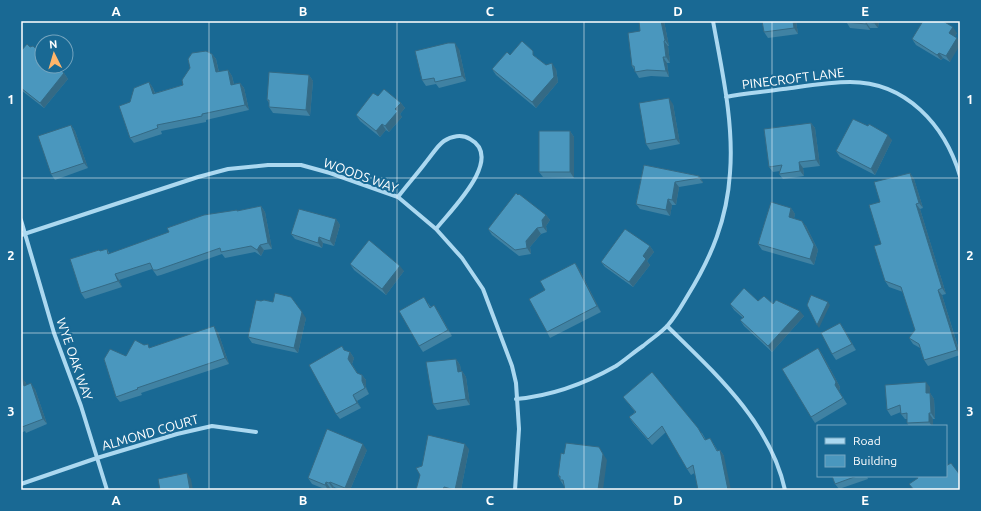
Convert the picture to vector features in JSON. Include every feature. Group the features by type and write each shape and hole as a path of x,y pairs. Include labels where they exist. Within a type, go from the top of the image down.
{"street":[{"path":"516,399 531,397 565,388 588,380 617,365 667,326 674,318 697,281 714,248 726,209 730,174 731,139 725,83 713,21"},
{"name":"PINECROFT LANE","path":"726,97 820,83 852,82 881,86 910,101 928,116 950,147 960,176"},
{"path":"398,197 445,140 456,136 467,137 476,142 482,153 481,169 475,181 436,229"},
{"name":"WOODS WAY","path":"23,235 198,177 228,169 268,165 301,165 330,173 398,197 436,229 462,258 483,289 512,366 516,383 519,429 515,490"},
{"name":"WYE OAK WAY","path":"21,220 23,235 54,333 81,406 107,490"},
{"path":"667,326 721,379 756,423 771,447 782,474 785,490"},
{"name":"ALMOND COURT","path":"21,484 97,458 177,434 212,426 256,432"}],"building":[{"path":"639,21 661,21 665,40 666,57 663,57 666,71 647,70 635,72 634,66 632,66 628,33 640,31"},
{"path":"762,21 793,21 794,28 764,32"},
{"path":"846,21 874,21 874,23 866,22 866,24"},
{"path":"923,21 943,21 953,27 949,33 957,38 946,56 939,53 937,55 912,39"},
{"path":"522,41 533,51 533,55 546,65 552,63 554,77 532,102 492,69 507,52 510,55"},
{"path":"448,43 455,43 462,76 435,82 434,78 422,80 415,51"},
{"path":"27,44 30,47 34,47 34,74 63,74 40,103 21,88 21,51"},
{"path":"206,51 212,54 216,72 228,70 231,85 240,83 245,105 157,125 158,128 130,138 119,106 130,102 134,88 149,82 153,94 183,85 182,80 190,68 188,59 192,53"},
{"path":"269,72 309,75 306,110 269,107 269,100 267,100"},
{"path":"384,89 401,103 395,109 398,111 385,126 382,124 376,131 356,115 373,93 378,96"},
{"path":"669,98 676,139 646,144 639,103"},
{"path":"853,119 868,126 869,124 888,135 871,169 836,151"},
{"path":"811,123 816,160 799,162 800,171 779,174 782,165 769,167 764,129"},
{"path":"71,125 84,163 51,174 38,136"},
{"path":"539,131 570,131 570,172 539,172"},
{"path":"644,165 699,176 699,178 675,182 672,200 668,199 666,210 636,204"},
{"path":"910,173 919,203 916,204 942,288 938,290 957,350 924,360 919,344 909,338 915,330 901,287 885,281 874,246 881,244 869,205 880,202 874,182"},
{"path":"516,193 546,215 542,220 543,227 537,228 526,241 527,248 515,250 488,229"},
{"path":"771,202 791,208 789,217 802,221 814,245 810,259 758,244"},
{"path":"261,206 268,243 260,245 257,250 251,246 221,252 220,248 157,270 153,270 150,263 115,274 118,281 81,293 70,259 99,250 107,249 108,254 169,232 167,228 204,215"},
{"path":"299,209 336,219 330,241 319,237 318,243 291,234"},
{"path":"625,229 650,246 643,256 646,259 629,282 601,262"},
{"path":"369,240 400,266 382,289 350,264"},
{"path":"575,263 597,306 547,332 529,299 545,290 540,281"},
{"path":"744,288 758,301 764,296 773,304 776,300 800,311 768,346 740,320 744,317 730,304"},
{"path":"275,293 291,297 302,312 294,348 248,337 256,300 273,302"},
{"path":"811,295 828,302 817,325 807,305"},
{"path":"424,297 430,308 434,305 448,330 419,346 399,311"},
{"path":"840,323 852,344 832,354 821,333"},
{"path":"214,326 225,358 137,388 138,389 116,397 104,359 110,349 126,356 135,340 144,345 148,344 149,348"},
{"path":"342,346 344,350 350,352 348,359 357,373 362,375 362,381 365,388 353,395 357,403 336,414 309,365"},
{"path":"818,348 836,382 835,385 843,398 811,417 782,369"},
{"path":"456,359 458,372 462,371 466,399 433,404 426,362"},
{"path":"652,372 698,428 705,440 710,438 717,451 720,450 728,490 698,490 693,465 687,469 662,426 648,439 629,417 636,412 623,397"},
{"path":"21,378 24,386 31,383 43,419 22,427 21,426"},
{"path":"926,382 926,393 930,393 931,413 929,413 929,422 907,423 907,413 901,414 900,405 887,410 885,385"},
{"path":"327,429 363,444 345,488 330,482 326,482 325,485 308,478"},
{"path":"428,435 465,444 455,490 444,487 443,490 416,490 420,475 416,468 422,466"},
{"path":"566,443 599,447 603,454 598,490 565,490 563,480 560,480 560,476 558,476 561,453 564,454"},
{"path":"951,463 960,475 960,490 914,490 909,484 918,478 947,477 947,465"},
{"path":"187,473 190,490 160,490 158,479"},
{"path":"832,477 854,477 835,484"}]}
